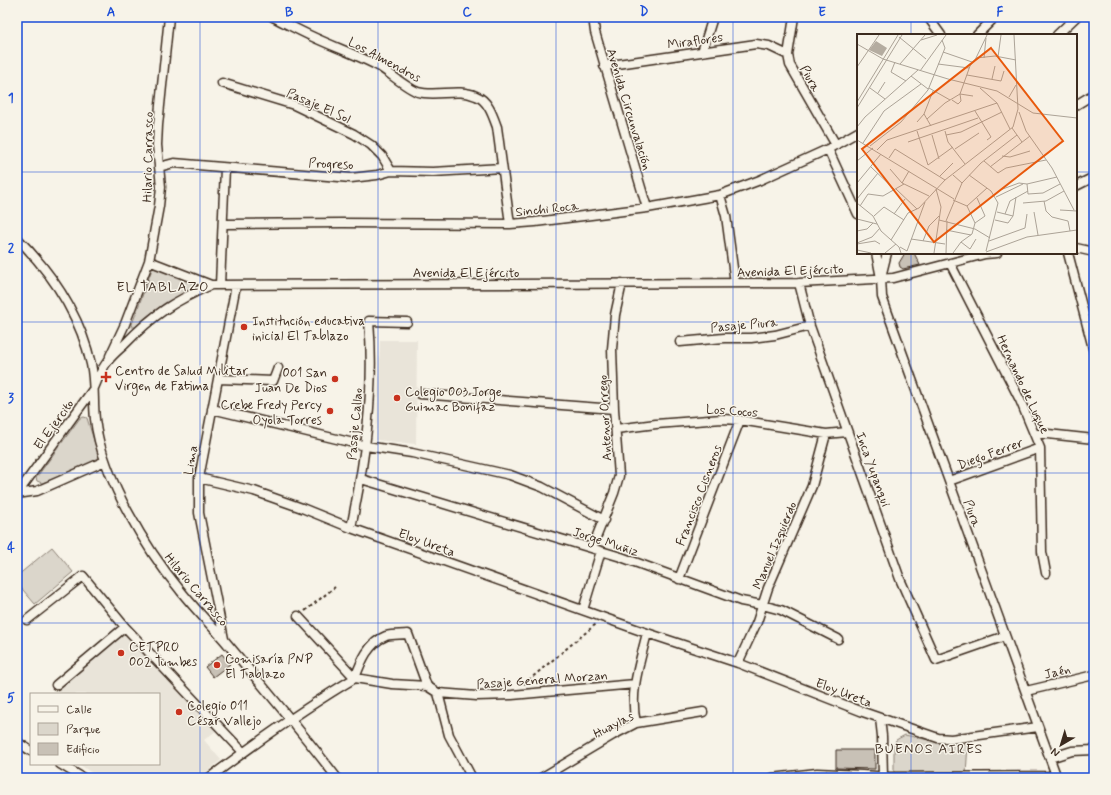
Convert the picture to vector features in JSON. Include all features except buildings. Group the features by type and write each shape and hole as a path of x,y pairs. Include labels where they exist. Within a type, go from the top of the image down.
{"street":[{"name":"Hilario Carrasco","path":"108,360 125,324 149,261 159,206 161,187 157,145 158,125 170,17"},
{"name":"Los Almendros","path":"273,17 374,64 395,76 411,89 418,92 426,94 469,94 481,99 493,117 497,127 510,224"},
{"name":"Avenida Circunvalación","path":"593,17 595,32 604,66 647,208"},
{"path":"702,52 713,17"},
{"name":"Piura","path":"794,17 788,55 790,65 836,145"},
{"path":"928,17 940,34"},
{"path":"978,34 995,17"},
{"path":"1058,34 1076,17"},
{"name":"Miraflores","path":"604,66 756,44 769,46 788,55"},
{"name":"Pasaje El Sol","path":"222,83 294,104 354,134 371,145 382,156 391,171"},
{"path":"1077,103 1094,94"},
{"name":"Sinchi Roca","path":"223,224 510,224 647,208 720,195 760,180 828,149 857,133"},
{"path":"828,149 857,212"},
{"name":"Progreso","path":"160,167 174,163 351,178 378,175 391,171 433,172 502,168"},
{"path":"220,285 225,168"},
{"path":"1077,186 1094,177"},
{"path":"720,195 726,216 735,283"},
{"name":"Hilario Carrasco","path":"17,238 50,274 74,316 91,365 94,388 95,419 105,461 127,510 147,545 180,591 290,718 337,778"},
{"path":"1077,248 1094,252"},
{"name":"Piura","path":"876,254 881,278 882,297 1057,777"},
{"path":"881,278 887,254"},
{"name":"Avenida El Ejército","path":"94,388 100,372 108,360 156,315 185,297 211,285 799,283 893,278 982,254"},
{"path":"1068,254 1094,352"},
{"path":"149,261 211,285"},
{"name":"Hernando de Luque","path":"950,263 1020,400 1040,448 1042,552 1046,573"},
{"name":"Inca Yupanqui","path":"799,283 810,326 900,579 936,660 1005,636"},
{"name":"Antenor Orrego","path":"583,610 604,520 619,476 614,409 612,348 615,315 622,284"},
{"name":"Lima","path":"224,640 198,498 199,478 236,285"},
{"name":"Pasaje Callao","path":"351,528 366,446 371,346 370,321 407,322"},
{"name":"Pasaje Piura","path":"680,342 724,338 751,338 775,335 810,326"},
{"path":"218,379 272,381 278,368"},
{"name":"El Ejercito","path":"17,494 94,388"},
{"path":"420,394 614,409"},
{"name":"Jorge Muñiz","path":"212,409 366,446 412,453 510,475 542,487 604,520"},
{"name":"Los Cocos","path":"616,429 692,420 722,419 740,420 826,434 847,432"},
{"name":"Francisco Cisneros","path":"680,579 740,420"},
{"name":"Manuel Izquierdo","path":"738,663 757,622 768,588 812,486 826,434"},
{"name":"Diego Ferrer","path":"1035,434 1094,439"},
{"name":"Diego Ferrer","path":"948,481 1040,448"},
{"path":"17,494 37,491 105,461"},
{"name":"Eloy Ureta","path":"199,478 254,491 302,508 351,528 647,633 738,663 880,718 938,738 951,739 1038,727"},
{"name":"Jorge Muñiz","path":"361,479 621,557 741,601 782,610 838,639"},
{"path":"27,620 83,576 125,627 243,752"},
{"path":"210,778 290,718 320,698 356,678 363,657 367,651 387,636 408,634 427,686 392,684 356,678 298,616"},
{"path":"56,685 125,627"},
{"path":"636,723 633,709 635,684 647,633"},
{"name":"Jaén","path":"1026,691 1094,675"},
{"name":"Pasaje General Morzan","path":"427,686 438,693 477,696 512,695 635,684"},
{"path":"438,693 449,735 472,778"},
{"name":"Huaylas","path":"541,778 613,734 636,723 703,712"},
{"path":"880,718 883,777"},
{"path":"17,742 30,750"},
{"path":"1050,758 1072,751 1094,750"},
{"path":"61,765 77,777"},
{"path":"772,778 817,773 883,777 1057,777"}],"path":[{"path":"298,616 335,587"},
{"path":"512,695 605,617"}],"shaded area":[{"name":"Colegio 003 Jorge Guimac Bonifaz","path":"380,340 417,340 416,444 376,440"},
{"path":"124,632 217,730 204,740 221,760 199,778 99,778 80,765 160,765 160,693 59,693 56,689"}],"green space":[{"path":"154,268 198,284 198,286 165,303 135,327 131,327 152,269"},
{"path":"80,418 87,418 100,460 96,463 42,483 37,481 36,478"},
{"path":"52,547 73,572 35,604 17,583 17,576"},
{"path":"905,735 938,742 968,744 966,774 894,775 894,746 896,740"}],"place":[{"name":"Institución educativa inicial El Tablazo","path":"244,327"},
{"name":"Centro de Salud Militar Virgen de Fatima","path":"106,377"},
{"name":"001 San Juan De Dios","path":"335,379"},
{"name":"Colegio 003 Jorge Guimac Bonifaz","path":"397,398"},
{"name":"Crebe Fredy Percy Oyola Torres","path":"330,411"},
{"name":"CETPRO 002 Tumbes","path":"121,653"},
{"name":"Comisaría PNP El Tablazo","path":"217,665"},
{"name":"Colegio 011 César Vallejo","path":"179,712"}],"district":[{"name":"EL TABLAZO","path":"163,286"},
{"name":"BUENOS AIRES","path":"929,748"}]}
